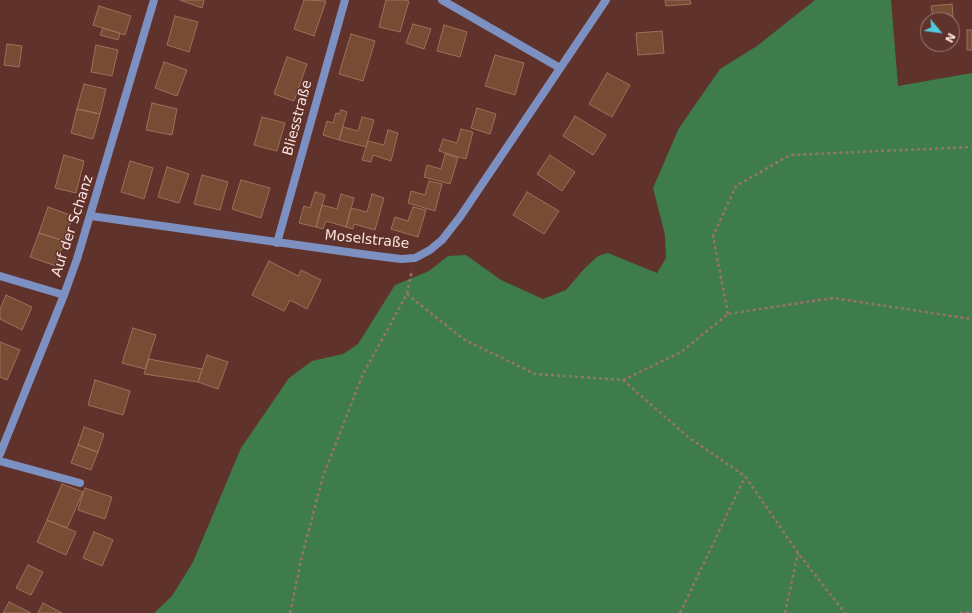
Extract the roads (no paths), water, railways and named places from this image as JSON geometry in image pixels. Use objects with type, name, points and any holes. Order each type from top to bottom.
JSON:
[{"type":"street","name":"Auf der Schanz","points":[[0,454],[78,259],[154,0]]},
{"type":"street","name":"Bliesstraße","points":[[277,243],[345,0]]},
{"type":"street","points":[[442,0],[560,68]]},
{"type":"street","name":"Moselstraße","points":[[91,216],[277,243],[401,259],[415,258],[430,250],[442,240],[460,217],[606,0]]},
{"type":"street","points":[[0,276],[64,296]]},
{"type":"street","points":[[0,461],[80,483]]}]
